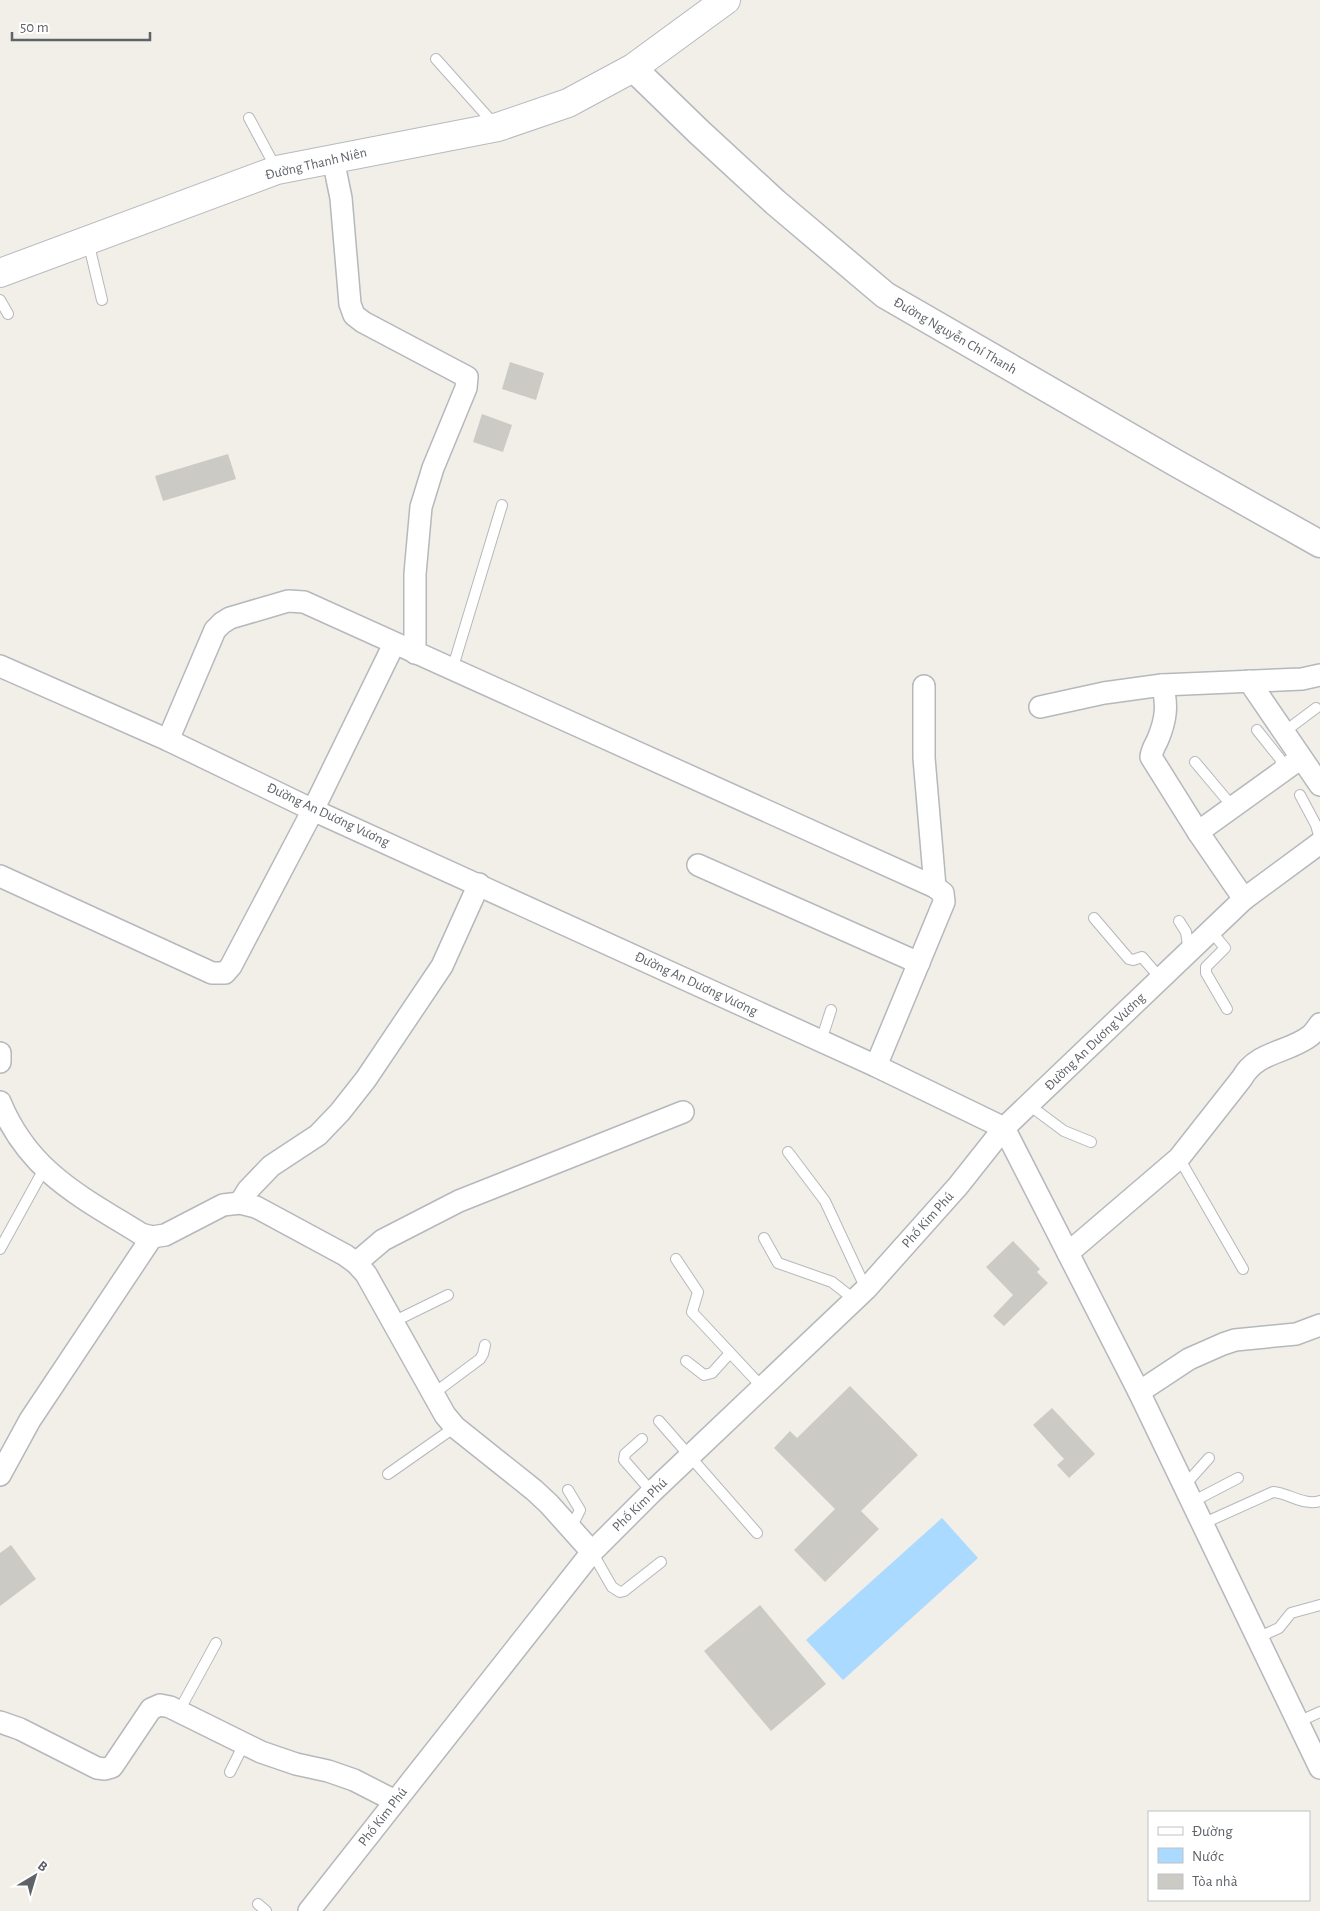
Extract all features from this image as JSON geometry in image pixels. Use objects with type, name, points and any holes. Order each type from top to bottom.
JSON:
[{"type":"main road","name":"Đường Thanh Niên","points":[[0,273],[277,170],[498,128],[568,103],[633,68],[726,0]]},
{"type":"street","name":"Đường Nguyễn Chí Thanh","points":[[633,68],[775,202],[885,295],[1320,544]]},
{"type":"street","points":[[333,159],[341,198],[350,304],[354,315],[363,322],[467,377],[466,388],[433,468],[422,507],[415,574],[415,653]]},
{"type":"street","points":[[168,740],[215,630],[230,618],[288,601],[304,602],[935,887],[943,893],[944,902],[876,1066]]},
{"type":"street","points":[[0,876],[212,973],[225,973],[231,966],[313,810],[394,644]]},
{"type":"street","name":"Đường An Dương Vương","points":[[0,666],[168,740],[313,810],[480,884],[876,1066],[1004,1128],[1244,899],[1320,843]]},
{"type":"street","points":[[1040,707],[1104,693],[1162,685],[1302,679],[1320,675]]},
{"type":"street","points":[[1250,681],[1320,785]]},
{"type":"street","points":[[1162,685],[1167,699],[1167,711],[1158,740],[1152,749],[1151,757],[1198,832],[1244,899]]},
{"type":"street","points":[[924,686],[924,758],[935,887]]},
{"type":"street","points":[[1198,832],[1301,758]]},
{"type":"street","points":[[698,865],[919,963]]},
{"type":"street","points":[[240,1203],[248,1190],[270,1166],[318,1134],[340,1112],[366,1079],[442,966],[480,884]]},
{"type":"street","points":[[1068,1253],[1179,1158],[1254,1063],[1310,1036],[1320,1024]]},
{"type":"street","points":[[0,1053],[0,1062]]},
{"type":"street","points":[[0,1102],[7,1120],[44,1169],[62,1184],[141,1234],[152,1237],[165,1235],[223,1205],[240,1203],[256,1207],[345,1255],[356,1263],[366,1274],[445,1415],[455,1427],[534,1490],[592,1552]]},
{"type":"street","points":[[356,1263],[383,1240],[459,1202],[683,1112]]},
{"type":"street","points":[[1004,1128],[1139,1392],[1320,1768]]},
{"type":"street","name":"Phố Kim Phú","points":[[309,1911],[592,1552],[652,1492],[861,1294],[958,1186],[1004,1128]]},
{"type":"street","points":[[0,1475],[35,1413],[152,1237]]},
{"type":"street","points":[[1139,1392],[1181,1363],[1223,1344],[1235,1340],[1296,1334],[1320,1325]]},
{"type":"street","points":[[0,1722],[20,1729],[97,1768],[105,1769],[112,1767],[151,1709],[160,1705],[179,1712],[261,1752],[296,1764],[346,1777],[395,1801]]},
{"type":"lane","points":[[436,59],[498,128]]},
{"type":"lane","points":[[249,118],[277,170]]},
{"type":"lane","points":[[88,240],[102,300]]},
{"type":"lane","points":[[0,300],[8,314]]},
{"type":"lane","points":[[452,670],[502,505]]},
{"type":"lane","points":[[1284,732],[1316,708]]},
{"type":"lane","points":[[1256,730],[1280,760],[1280,774]]},
{"type":"lane","points":[[1195,762],[1226,800],[1238,804]]},
{"type":"lane","points":[[1300,795],[1316,825],[1320,839]]},
{"type":"lane","points":[[1094,918],[1129,958],[1133,960],[1142,957],[1161,979]]},
{"type":"lane","points":[[1179,921],[1186,932],[1189,952]]},
{"type":"lane","points":[[1211,931],[1225,948],[1206,967],[1206,973],[1227,1009]]},
{"type":"lane","points":[[821,1041],[831,1010]]},
{"type":"lane","points":[[1029,1105],[1064,1131],[1091,1142]]},
{"type":"lane","points":[[788,1152],[825,1201],[861,1294]]},
{"type":"lane","points":[[1179,1158],[1243,1269]]},
{"type":"lane","points":[[0,1249],[44,1169]]},
{"type":"lane","points":[[764,1238],[778,1263],[861,1294]]},
{"type":"lane","points":[[676,1259],[698,1292],[692,1312],[763,1388]]},
{"type":"lane","points":[[393,1322],[448,1295]]},
{"type":"lane","points":[[433,1394],[480,1359],[483,1354],[484,1345]]},
{"type":"lane","points":[[686,1361],[704,1375],[712,1373],[730,1353]]},
{"type":"lane","points":[[659,1421],[757,1533]]},
{"type":"lane","points":[[388,1474],[455,1427]]},
{"type":"lane","points":[[642,1439],[625,1454],[624,1460],[652,1492]]},
{"type":"lane","points":[[1188,1494],[1209,1458]]},
{"type":"lane","points":[[1188,1494],[1238,1478]]},
{"type":"lane","points":[[568,1490],[580,1510],[571,1528]]},
{"type":"lane","points":[[1202,1524],[1273,1492],[1282,1493],[1311,1504],[1320,1502]]},
{"type":"lane","points":[[592,1552],[612,1587],[620,1592],[624,1591],[661,1562]]},
{"type":"lane","points":[[1257,1638],[1273,1632],[1291,1613],[1320,1605]]},
{"type":"lane","points":[[179,1712],[216,1643]]},
{"type":"lane","points":[[1298,1722],[1320,1712]]},
{"type":"lane","points":[[230,1772],[244,1744]]},
{"type":"water","points":[[942,1518],[978,1558],[843,1680],[806,1640]]},
{"type":"building","points":[[510,362],[544,373],[536,400],[502,389]]},
{"type":"building","points":[[482,414],[512,425],[503,452],[473,442]]},
{"type":"building","points":[[228,454],[236,479],[163,501],[155,476]]},
{"type":"building","points":[[1013,1241],[1040,1269],[1037,1272],[1048,1283],[1004,1326],[993,1316],[1013,1295],[986,1267]]},
{"type":"building","points":[[850,1386],[918,1455],[861,1511],[879,1529],[825,1582],[794,1550],[835,1509],[774,1448],[790,1431],[797,1438]]},
{"type":"building","points":[[1052,1408],[1095,1454],[1069,1478],[1057,1465],[1064,1459],[1033,1425]]},
{"type":"building","points":[[11,1545],[36,1579],[0,1606],[0,1553]]},
{"type":"building","points":[[760,1605],[826,1684],[771,1731],[704,1651]]}]
